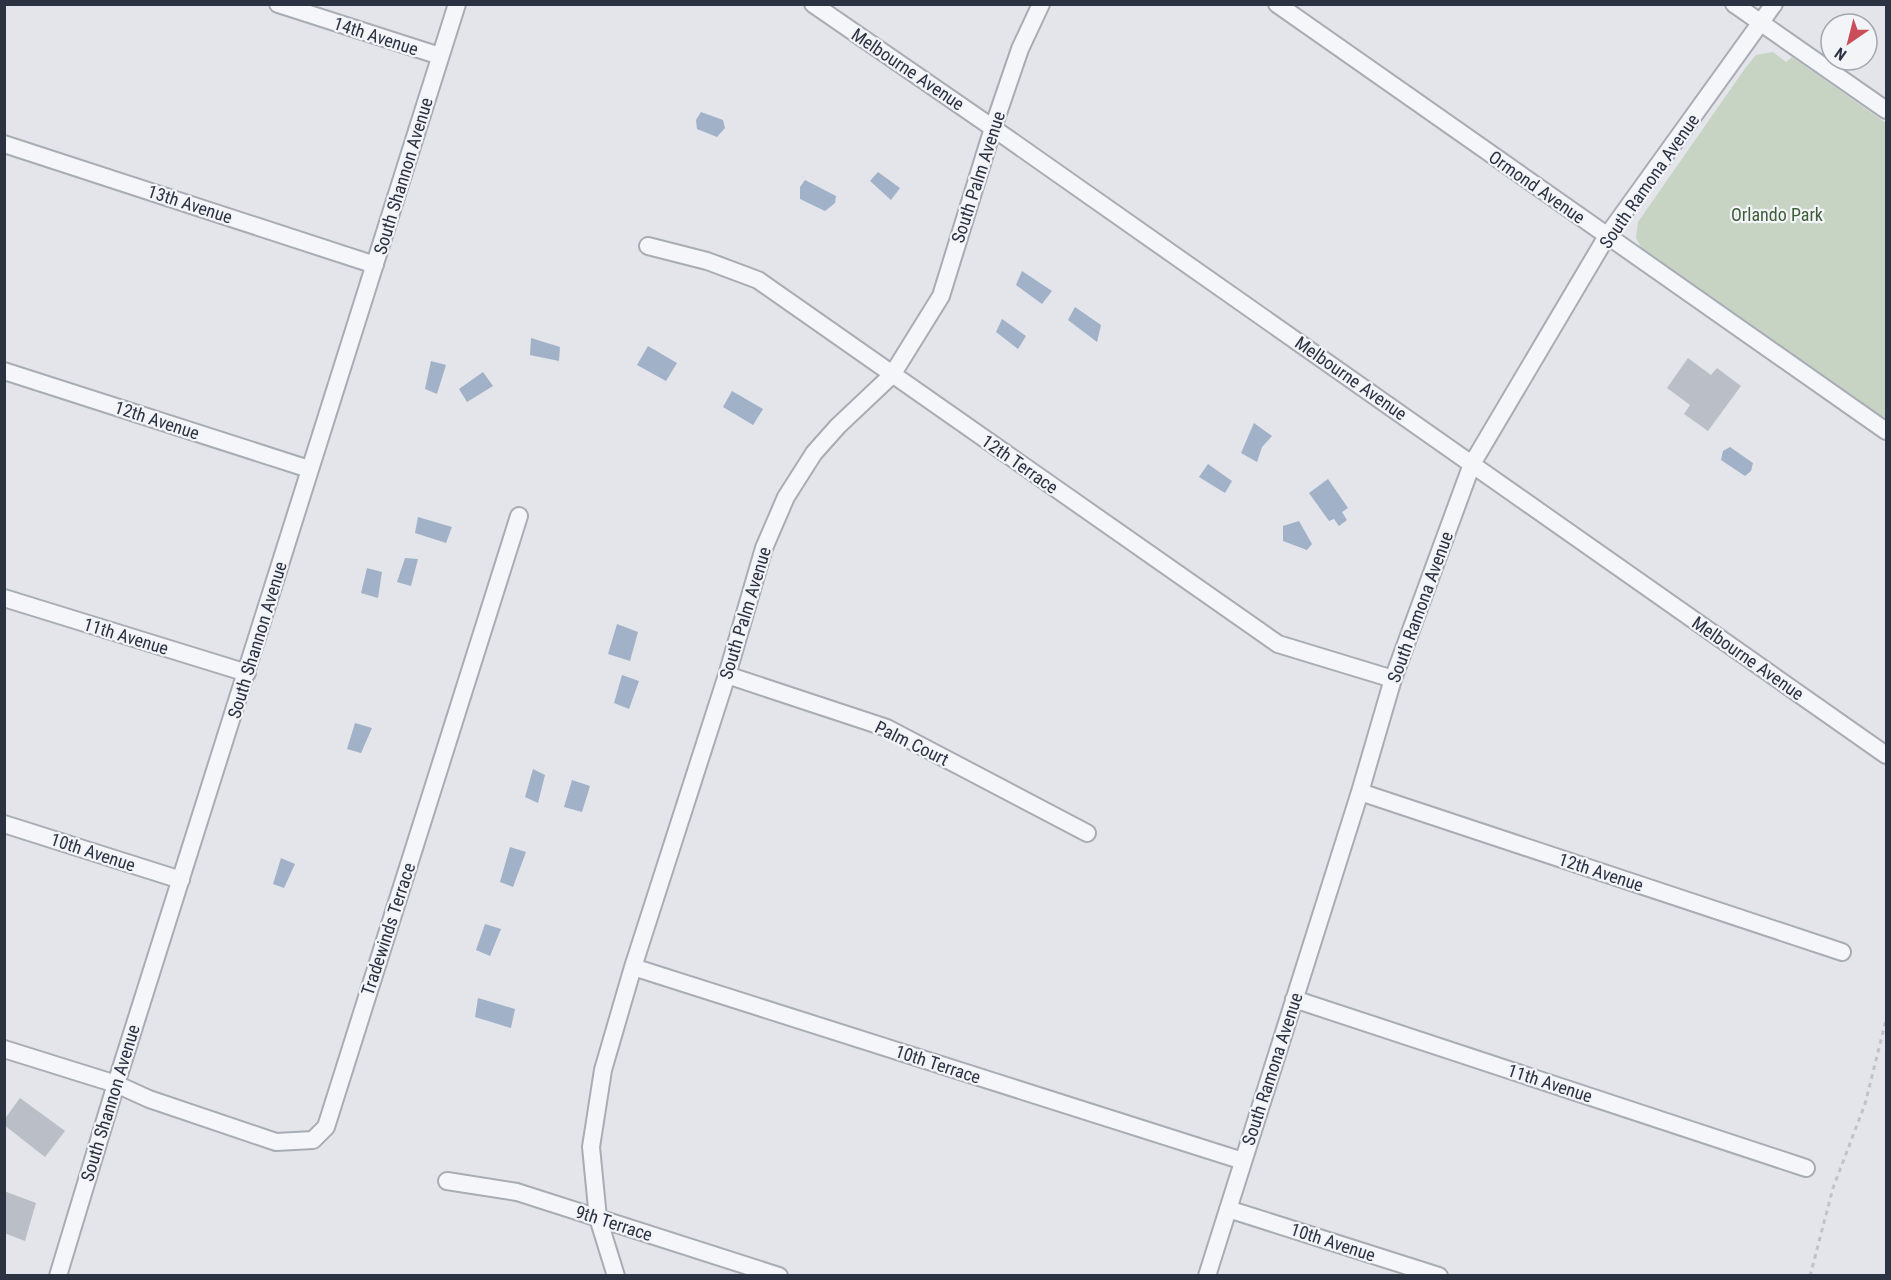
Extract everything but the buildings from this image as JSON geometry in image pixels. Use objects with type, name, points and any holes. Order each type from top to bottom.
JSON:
[{"type":"street","name":"14th Avenue","points":[[278,4],[440,56]]},
{"type":"street","name":"South Shannon Avenue","points":[[58,1275],[309,469],[457,4]]},
{"type":"street","name":"Melbourne Avenue","points":[[813,4],[1887,755]]},
{"type":"street","name":"South Palm Avenue","points":[[616,1275],[598,1218],[591,1147],[603,1070],[633,967],[727,675],[764,548],[786,497],[814,453],[838,426],[892,375],[940,296],[1020,49],[1041,4]]},
{"type":"street","name":"Ormond Avenue","points":[[1277,4],[1887,431]]},
{"type":"street","points":[[1734,4],[1887,110]]},
{"type":"street","name":"South Ramona Avenue","points":[[1207,1275],[1394,679],[1472,464],[1607,236],[1774,4]]},
{"type":"street","name":"13th Avenue","points":[[4,144],[375,265]]},
{"type":"street","name":"12th Terrace","points":[[648,246],[707,261],[758,280],[1278,644],[1394,679]]},
{"type":"street","name":"12th Avenue","points":[[4,371],[309,469]]},
{"type":"street","name":"Tradewinds Terrace","points":[[4,1049],[116,1084],[149,1099],[276,1142],[313,1140],[326,1127],[519,516]]},
{"type":"street","name":"11th Avenue","points":[[4,598],[247,673]]},
{"type":"street","name":"Palm Court","points":[[727,675],[887,728],[1088,833]]},
{"type":"street","name":"12th Avenue","points":[[1360,792],[1842,952]]},
{"type":"street","name":"10th Avenue","points":[[4,825],[181,880]]},
{"type":"street","name":"10th Terrace","points":[[633,967],[1243,1161]]},
{"type":"street","name":"11th Avenue","points":[[1294,999],[1806,1168]]},
{"type":"street","name":"9th Terrace","points":[[447,1181],[517,1192],[779,1275]]},
{"type":"street","name":"10th Avenue","points":[[1228,1209],[1438,1275]]},
{"type":"path","points":[[1810,1275],[1833,1188],[1864,1104],[1887,1020]]},
{"type":"green space","name":"Orlando Park","points":[[1773,52],[1786,62],[1792,57],[1886,123],[1886,425],[1647,258],[1636,238],[1638,222],[1746,67],[1756,55]]},
{"type":"water","points":[[701,112],[723,120],[725,128],[717,137],[697,129],[696,120]]},
{"type":"water","points":[[878,172],[900,188],[891,200],[870,181]]},
{"type":"water","points":[[805,180],[836,196],[835,203],[825,211],[800,199],[800,187]]},
{"type":"water","points":[[1022,271],[1052,291],[1042,304],[1016,285]]},
{"type":"water","points":[[1075,307],[1101,325],[1097,342],[1068,320]]},
{"type":"water","points":[[1002,319],[1026,336],[1018,349],[996,332]]},
{"type":"water","points":[[531,338],[560,347],[559,361],[530,355]]},
{"type":"water","points":[[648,346],[677,363],[666,381],[637,365]]},
{"type":"water","points":[[431,361],[446,365],[437,394],[425,389]]},
{"type":"water","points":[[483,372],[493,386],[467,402],[459,389]]},
{"type":"water","points":[[732,391],[763,409],[753,425],[723,407]]},
{"type":"water","points":[[1254,423],[1272,436],[1262,447],[1257,462],[1241,453]]},
{"type":"water","points":[[1730,447],[1753,463],[1751,471],[1745,476],[1721,460],[1723,451]]},
{"type":"water","points":[[1208,464],[1232,481],[1225,493],[1199,477]]},
{"type":"water","points":[[1328,479],[1348,508],[1342,512],[1347,520],[1339,526],[1334,519],[1329,521],[1309,493]]},
{"type":"water","points":[[418,517],[452,527],[446,543],[415,533]]},
{"type":"water","points":[[1299,521],[1312,544],[1307,550],[1283,541],[1283,526]]},
{"type":"water","points":[[405,558],[418,559],[411,586],[397,582]]},
{"type":"water","points":[[367,568],[382,572],[378,598],[361,593]]},
{"type":"water","points":[[617,624],[638,632],[630,661],[608,654]]},
{"type":"water","points":[[622,675],[639,681],[629,709],[614,703]]},
{"type":"water","points":[[355,723],[372,728],[361,753],[347,749]]},
{"type":"water","points":[[533,769],[545,775],[538,803],[525,797]]},
{"type":"water","points":[[572,780],[590,786],[582,812],[564,807]]},
{"type":"water","points":[[510,847],[526,852],[513,887],[500,882]]},
{"type":"water","points":[[281,858],[295,864],[284,888],[273,884]]},
{"type":"water","points":[[485,924],[501,929],[490,956],[476,950]]},
{"type":"water","points":[[478,998],[515,1009],[511,1028],[475,1017]]}]
